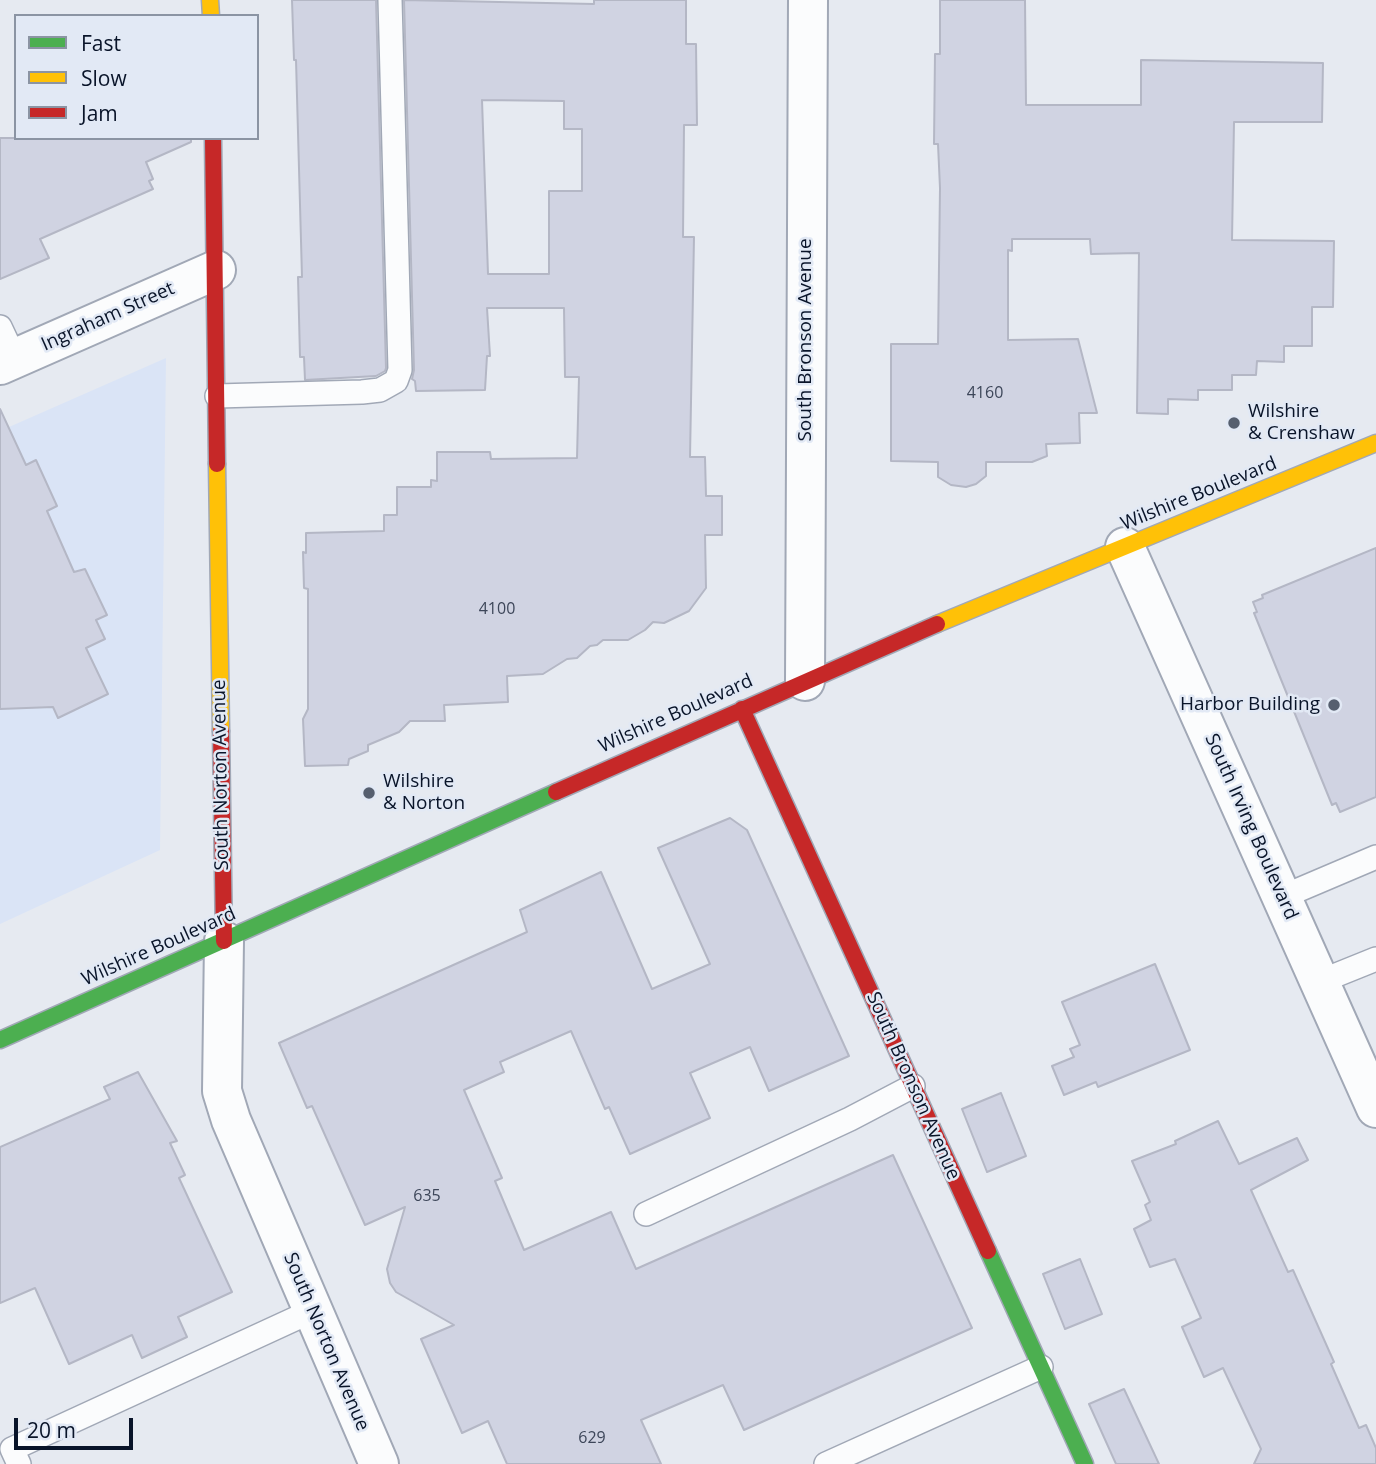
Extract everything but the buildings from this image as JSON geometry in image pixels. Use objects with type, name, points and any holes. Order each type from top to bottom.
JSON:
[{"type":"street","name":"South Bronson Avenue","points":[[805,681],[808,0]]},
{"type":"street","name":"South Norton Avenue","points":[[213,140],[221,829],[225,941],[222,1091],[231,1120],[379,1464]]},
{"type":"street","name":"Ingraham Street","points":[[5,350],[216,270]]},
{"type":"street","name":"Wilshire Boulevard","points":[[0,1040],[805,681],[1025,586],[1376,443]]},
{"type":"street","name":"South Irving Boulevard","points":[[1125,547],[1376,1108]]},
{"type":"street","name":"South Bronson Avenue","points":[[742,709],[1085,1464]]},
{"type":"lane","points":[[217,396],[362,393],[380,390],[396,381],[400,370],[390,0]]},
{"type":"lane","points":[[1282,897],[1376,857]]},
{"type":"lane","points":[[1320,982],[1376,959]]},
{"type":"lane","points":[[646,1214],[850,1119],[913,1086]]},
{"type":"lane","points":[[19,1464],[12,1449],[312,1311]]},
{"type":"lane","points":[[826,1464],[1041,1367]]},
{"type":"shaded area","points":[[166,358],[160,850],[0,924],[0,431]]},
{"type":"traffic: fast","points":[[0,1040],[556,792]]},
{"type":"traffic: fast","points":[[988,1251],[1085,1464]]},
{"type":"traffic: slow","points":[[210,0],[211,14]]},
{"type":"traffic: slow","points":[[937,624],[1376,443]]},
{"type":"traffic: slow","points":[[217,464],[221,731]]},
{"type":"traffic: jam","points":[[213,140],[217,464]]},
{"type":"traffic: jam","points":[[556,792],[937,624]]},
{"type":"traffic: jam","points":[[742,709],[988,1251]]},
{"type":"traffic: jam","points":[[221,731],[224,941]]},
{"type":"place","name":"Wilshire & Crenshaw","points":[[1234,423]]},
{"type":"place","name":"Harbor Building","points":[[1334,705]]},
{"type":"place","name":"Wilshire & Norton","points":[[369,793]]}]
